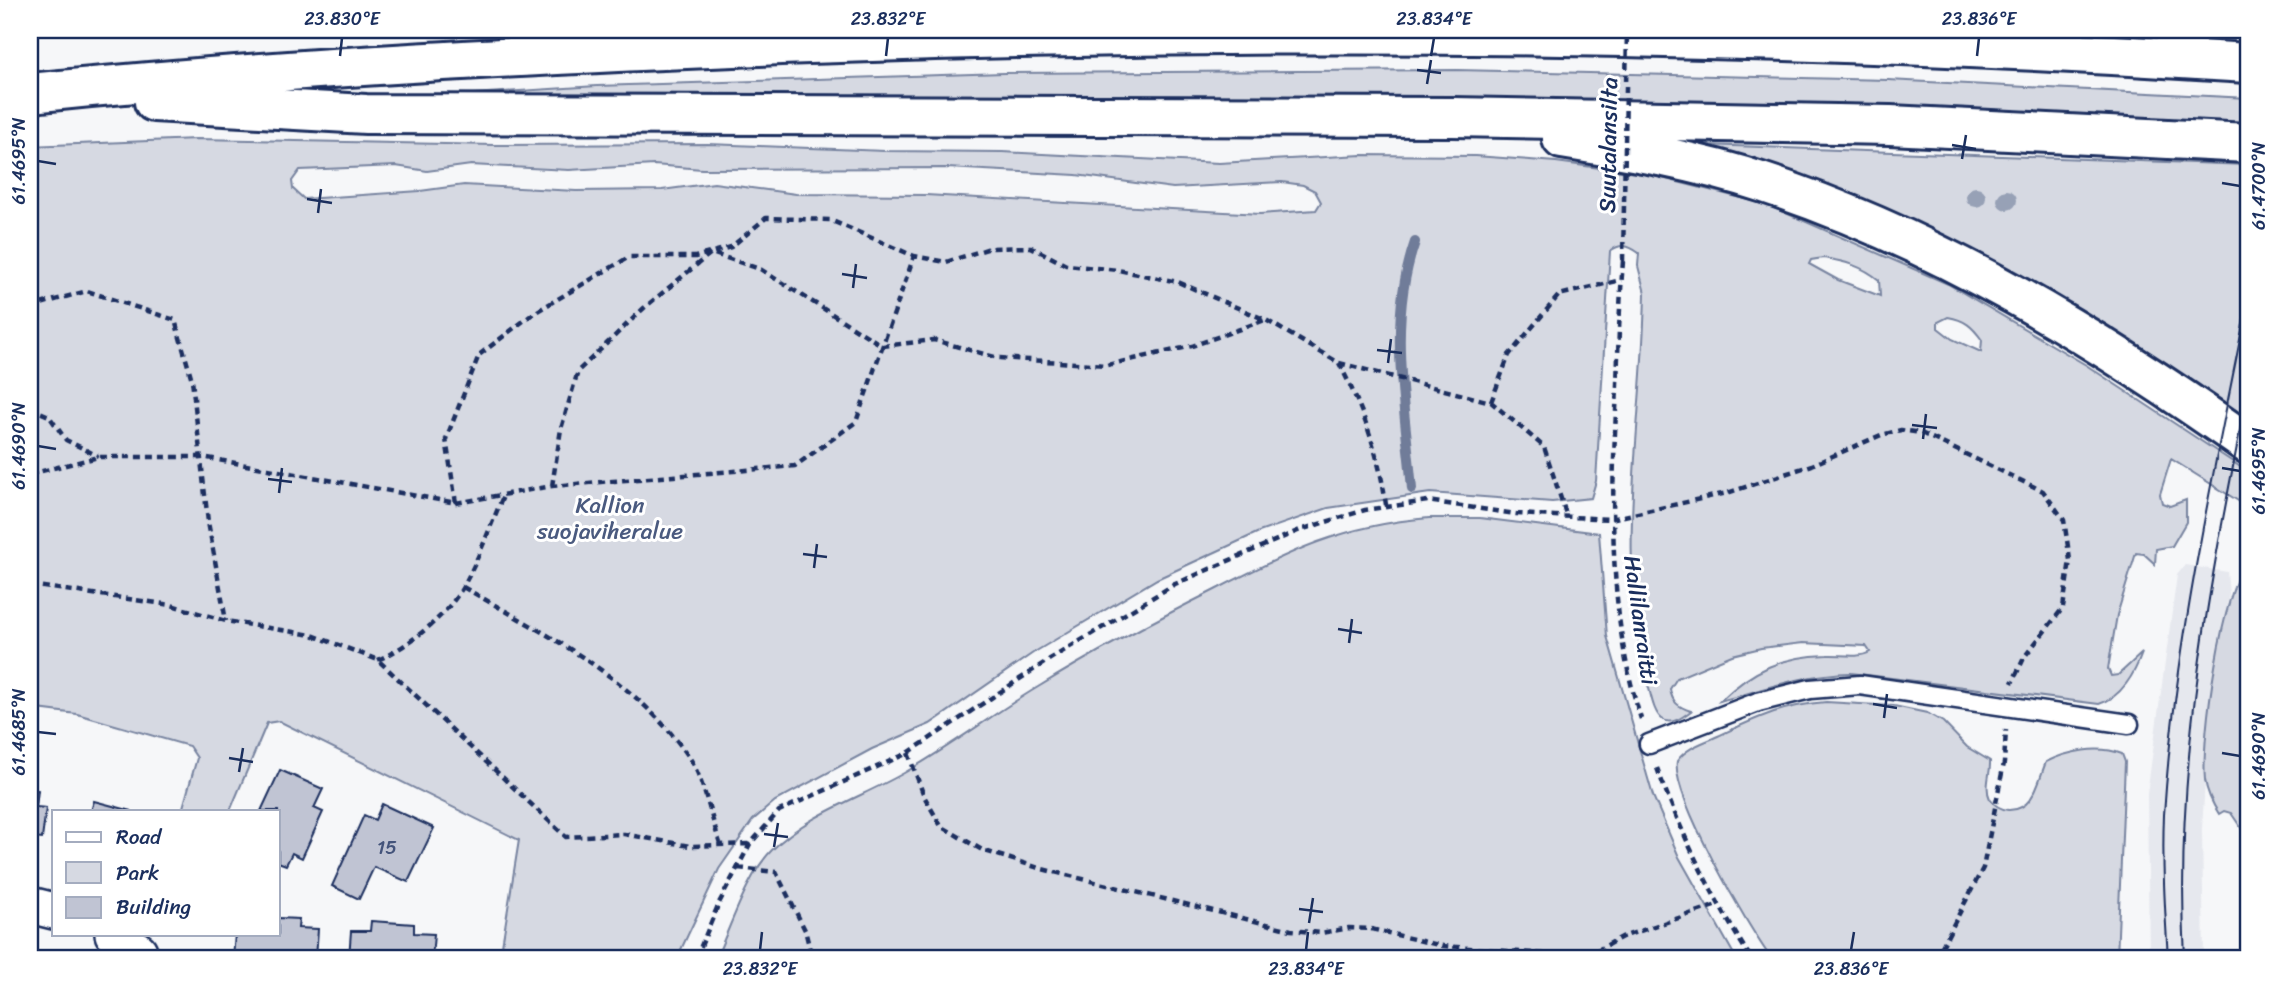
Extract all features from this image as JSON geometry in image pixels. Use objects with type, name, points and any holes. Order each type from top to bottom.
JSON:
[{"type":"highway","points":[[30,94],[137,82],[595,52],[984,38],[1381,33],[1835,42],[2248,63]]},
{"type":"highway","points":[[30,94],[366,114],[1453,117],[1890,125],[2248,143]]},
{"type":"highway","points":[[1453,117],[1663,155],[1762,182],[1842,210],[1996,283],[2190,403],[2248,444]]},
{"type":"street","points":[[30,905],[52,910]]},
{"type":"lane","points":[[1649,744],[1758,702],[1810,689],[1860,685],[2129,724]]},
{"type":"path","name":"Suutalansilta","points":[[1623,261],[1628,30]]},
{"type":"path","points":[[456,503],[446,439],[479,355],[534,313],[629,257],[695,257],[710,253],[731,247],[766,218],[830,220],[914,256],[946,262],[990,248],[1031,247],[1066,265],[1118,270],[1178,282],[1266,320],[1339,363],[1491,402],[1544,447],[1567,517]]},
{"type":"path","points":[[710,253],[760,269],[883,346],[934,340],[998,358],[1107,365],[1192,346],[1266,320]]},
{"type":"path","points":[[552,486],[561,429],[578,371],[644,308],[710,253]]},
{"type":"path","points":[[30,474],[98,457],[202,457],[456,503],[552,486],[795,466],[856,422],[914,256]]},
{"type":"path","name":"Hallilanraitti","points":[[1623,261],[1611,519],[1619,616],[1634,696],[1686,841],[1717,905],[1751,958]]},
{"type":"path","points":[[1491,402],[1509,355],[1559,295],[1621,280]]},
{"type":"path","points":[[30,307],[87,291],[175,320],[192,380],[208,522],[226,621]]},
{"type":"path","points":[[1339,363],[1362,406],[1381,466],[1386,505]]},
{"type":"path","points":[[30,408],[49,416],[66,440],[98,457]]},
{"type":"path","points":[[696,958],[750,844],[779,811],[908,753],[1050,659],[1175,584],[1300,530],[1386,505],[1428,501],[1516,514],[1611,519],[1727,493],[1812,465],[1881,435],[1900,430],[1922,433],[2043,491],[2064,520],[2070,560],[2063,608],[2025,656],[2013,680],[2006,708],[2004,763],[1983,868],[1936,958]]},
{"type":"path","points":[[378,660],[433,622],[463,587],[504,494]]},
{"type":"path","points":[[30,585],[171,605],[226,621],[312,635],[378,660],[566,837],[624,834],[690,846],[750,844]]},
{"type":"path","points":[[463,587],[604,669],[643,701],[690,759],[720,843]]},
{"type":"path","points":[[908,753],[924,796],[941,826],[982,850],[1290,930],[1321,933],[1349,928],[1371,929],[1418,943],[1535,956],[1569,956],[1594,952],[1622,937],[1717,905]]},
{"type":"path","points":[[738,868],[776,872],[805,930],[812,958]]},
{"type":"shaded area","points":[[2185,565],[2227,572],[2229,594],[2209,718],[2202,829],[2204,958],[2149,958],[2147,794],[2177,575]]},
{"type":"green space","points":[[2159,30],[2248,30],[2248,35]]},
{"type":"green space","points":[[1457,70],[1888,80],[2248,98],[2248,126],[1935,111],[1610,101],[456,95],[597,86],[1004,73]]},
{"type":"green space","name":"Kallion suojaviheralue","points":[[196,139],[495,145],[708,144],[885,151],[1002,152],[1219,163],[1362,155],[1475,156],[1556,162],[1650,175],[1765,204],[1948,284],[2086,365],[2248,472],[2248,507],[2171,459],[2160,494],[2162,503],[2170,506],[2186,500],[2186,522],[2172,546],[2156,549],[2155,564],[2144,554],[2136,553],[2117,615],[2108,669],[2111,676],[2118,675],[2142,653],[2126,684],[2107,701],[2099,704],[1851,673],[1801,679],[1720,701],[1756,673],[1782,662],[1811,656],[1855,656],[1870,652],[1866,646],[1803,643],[1732,655],[1677,678],[1670,689],[1672,697],[1679,706],[1691,711],[1677,720],[1666,721],[1656,712],[1648,685],[1638,637],[1633,588],[1633,490],[1645,293],[1638,266],[1639,253],[1621,246],[1610,251],[1596,481],[1591,498],[1552,502],[1430,493],[1328,508],[1259,532],[1157,579],[1033,653],[930,724],[872,749],[775,801],[753,820],[719,869],[677,958],[500,958],[519,840],[279,721],[267,723],[230,810],[182,810],[197,758],[189,746],[77,714],[30,708],[30,146]],"holes":[[[471,165],[569,170],[654,165],[702,169],[947,168],[1076,175],[1173,188],[1282,182],[1303,185],[1315,191],[1321,202],[1316,210],[1260,214],[926,195],[796,194],[714,183],[662,190],[576,191],[464,185],[420,191],[304,199],[293,189],[292,181],[300,170],[396,166],[427,171]],[[1823,258],[1866,271],[1879,280],[1880,296],[1838,280],[1809,264],[1811,260]],[[1948,317],[1968,324],[1975,331],[1982,340],[1981,352],[1952,339],[1938,328],[1938,322]]]},
{"type":"green space","points":[[1650,143],[2248,165],[2248,423],[2156,359]]},
{"type":"green space","points":[[1429,518],[1480,518],[1599,533],[1607,636],[1653,796],[1679,857],[1736,958],[716,958],[740,901],[763,861],[786,837],[818,816],[921,763],[1021,697],[1103,649],[1268,563],[1343,534]]},
{"type":"green space","points":[[2248,559],[2248,838],[2231,813],[2224,811],[2219,814],[2214,806],[2205,780],[2205,759],[2210,699],[2222,631],[2239,576]]},
{"type":"green space","points":[[1826,702],[1894,706],[1927,713],[1943,722],[1967,747],[1990,761],[1990,799],[2008,810],[2024,806],[2034,794],[2046,762],[2083,750],[2122,754],[2125,762],[2117,958],[1771,958],[1730,891],[1698,830],[1678,778],[1677,761],[1696,746],[1758,718],[1795,706]]},
{"type":"building","points":[[280,770],[323,789],[314,808],[323,812],[302,858],[292,853],[286,865],[280,863],[280,810],[261,810]]},
{"type":"building","points":[[30,789],[38,790],[36,807],[46,808],[42,839],[34,838],[31,857]]},
{"type":"building","points":[[94,801],[128,810],[91,810]]},
{"type":"building","points":[[382,804],[434,828],[408,882],[374,867],[359,899],[332,886],[364,815],[375,820]]},
{"type":"building","points":[[280,918],[299,919],[298,928],[318,929],[316,958],[233,958],[235,936],[280,936]]},
{"type":"building","points":[[371,921],[414,924],[414,933],[434,934],[432,958],[349,958],[351,931],[370,931]]},
{"type":"waterway","points":[[1412,489],[1402,396],[1400,334],[1407,272],[1415,242]]},
{"type":"tram line","points":[[2168,958],[2164,815],[2169,750],[2198,555],[2248,299]]},
{"type":"tram line","points":[[2185,958],[2183,886],[2190,743],[2208,602],[2248,391]]}]
